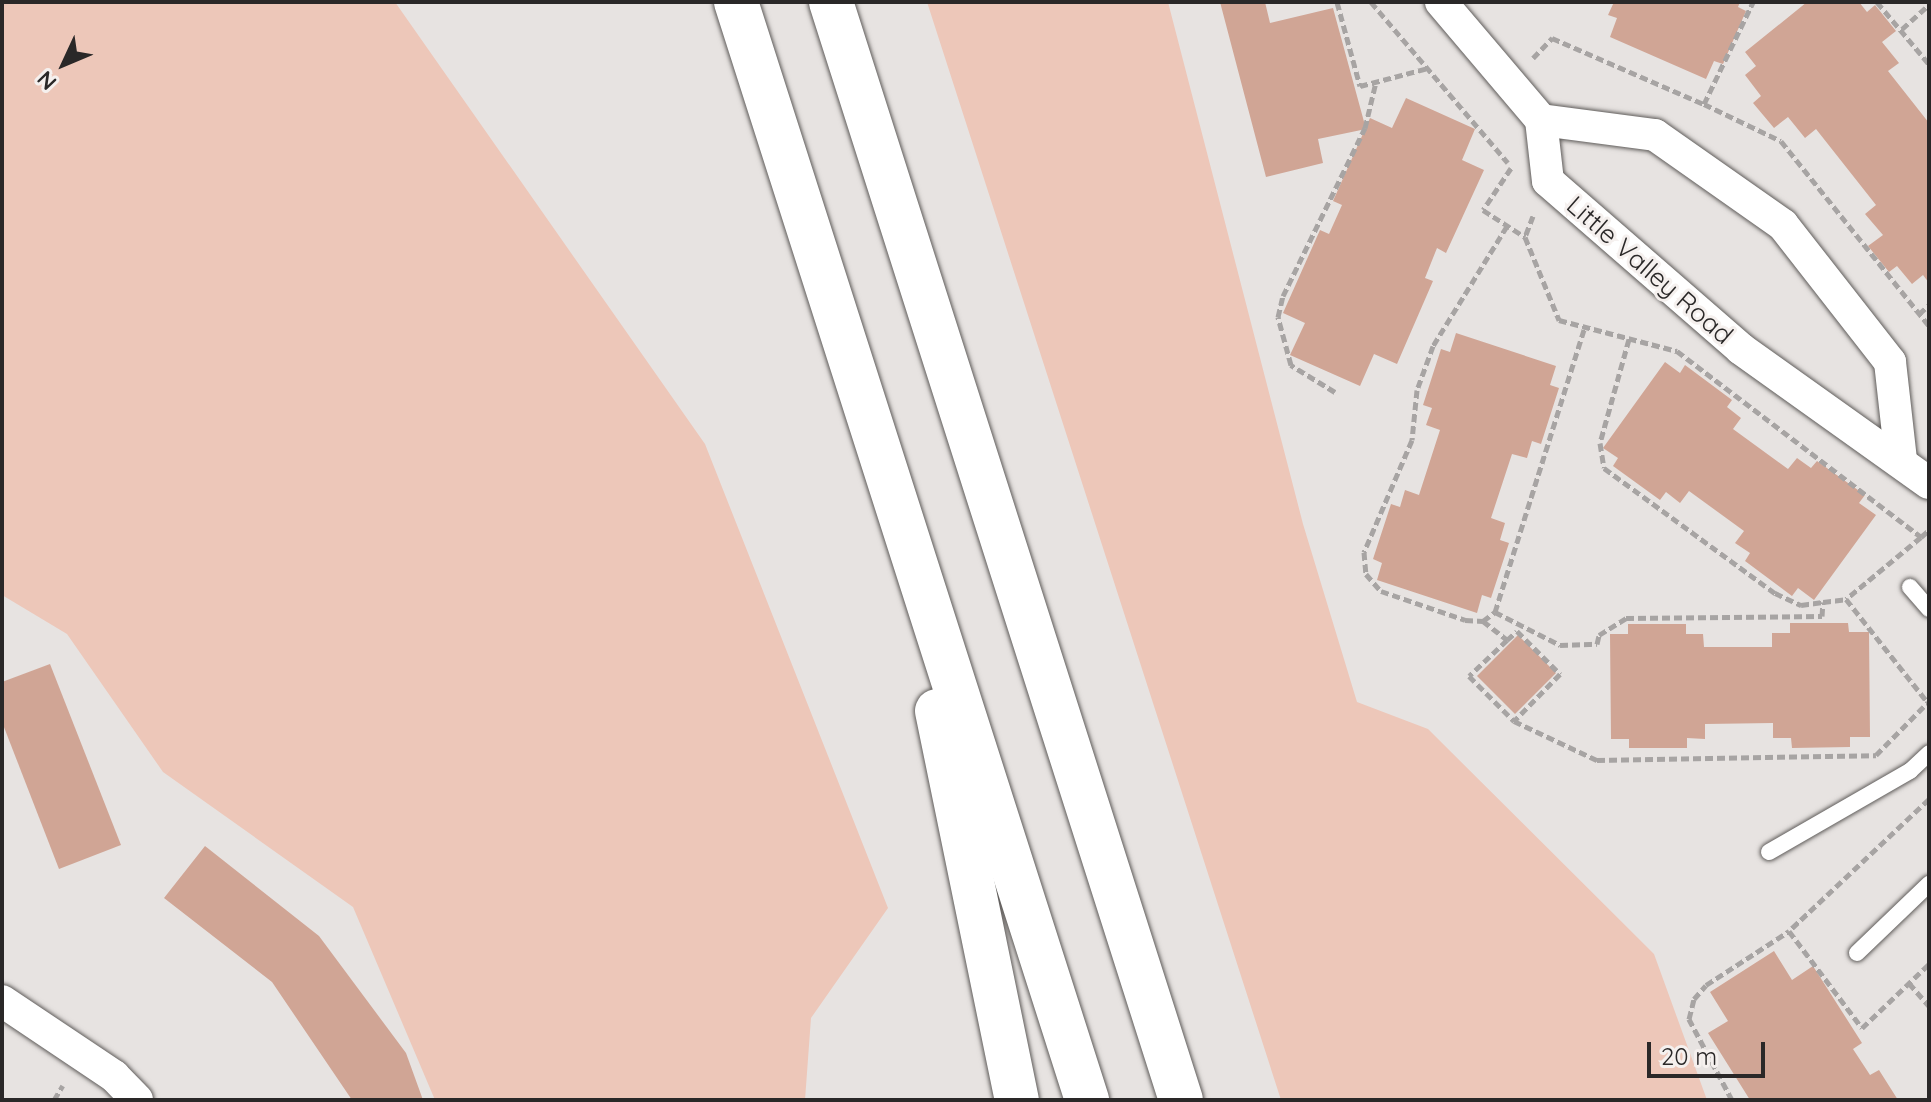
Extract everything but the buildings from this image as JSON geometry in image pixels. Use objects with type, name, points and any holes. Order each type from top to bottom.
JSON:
[{"type":"highway","points":[[736,2],[1087,1100]]},
{"type":"highway","points":[[831,2],[1181,1100]]},
{"type":"highway","points":[[891,486],[1017,1100]]},
{"type":"street","points":[[1441,2],[1541,120],[1655,135],[1783,225],[1890,362],[1901,460]]},
{"type":"street","name":"Little Valley Road","points":[[1541,120],[1544,191],[1741,349],[1901,460],[1929,483]]},
{"type":"street","points":[[2,1001],[114,1076],[137,1100]]},
{"type":"lane","points":[[1910,587],[1929,609]]},
{"type":"lane","points":[[1769,852],[1910,771],[1929,753]]},
{"type":"lane","points":[[1857,953],[1929,884]]},
{"type":"path","points":[[1337,2],[1360,86],[1428,68]]},
{"type":"path","points":[[1371,2],[1511,167],[1544,191],[1525,237]]},
{"type":"path","points":[[1704,104],[1753,2]]},
{"type":"path","points":[[1877,2],[1929,64]]},
{"type":"path","points":[[1902,29],[1929,5]]},
{"type":"path","points":[[1509,84],[1552,38],[1781,141],[1929,326]]},
{"type":"path","points":[[1335,392],[1291,365],[1278,317],[1283,296],[1365,128],[1376,82]]},
{"type":"path","points":[[1511,167],[1483,210],[1525,237],[1559,320],[1677,351],[1921,537]]},
{"type":"path","points":[[1507,226],[1433,346],[1417,390],[1412,440],[1364,552],[1366,574],[1381,591],[1483,621],[1507,640]]},
{"type":"path","points":[[1919,314],[1929,305]]},
{"type":"path","points":[[1483,621],[1495,612],[1585,327]]},
{"type":"path","points":[[1629,339],[1600,443],[1604,468],[1775,593],[1801,605],[1846,599],[1929,530]]},
{"type":"path","points":[[1519,628],[1469,676],[1514,721],[1597,760],[1876,755],[1928,703],[1846,599]]},
{"type":"path","points":[[1495,612],[1519,628],[1560,645],[1597,644],[1599,635],[1626,618],[1822,616],[1823,602]]},
{"type":"path","points":[[1514,721],[1560,674],[1519,628]]},
{"type":"path","points":[[1732,1100],[1689,1019],[1694,999],[1706,985],[1789,931]]},
{"type":"path","points":[[1909,983],[1929,1006]]},
{"type":"shaded area","points":[[2,2],[395,2],[705,444],[888,908],[811,1018],[805,1100],[435,1100],[353,907],[163,772],[67,634],[2,595]]},
{"type":"shaded area","points":[[927,2],[1168,2],[1303,524],[1357,702],[1428,729],[1654,954],[1707,1100],[1281,1100]]}]
